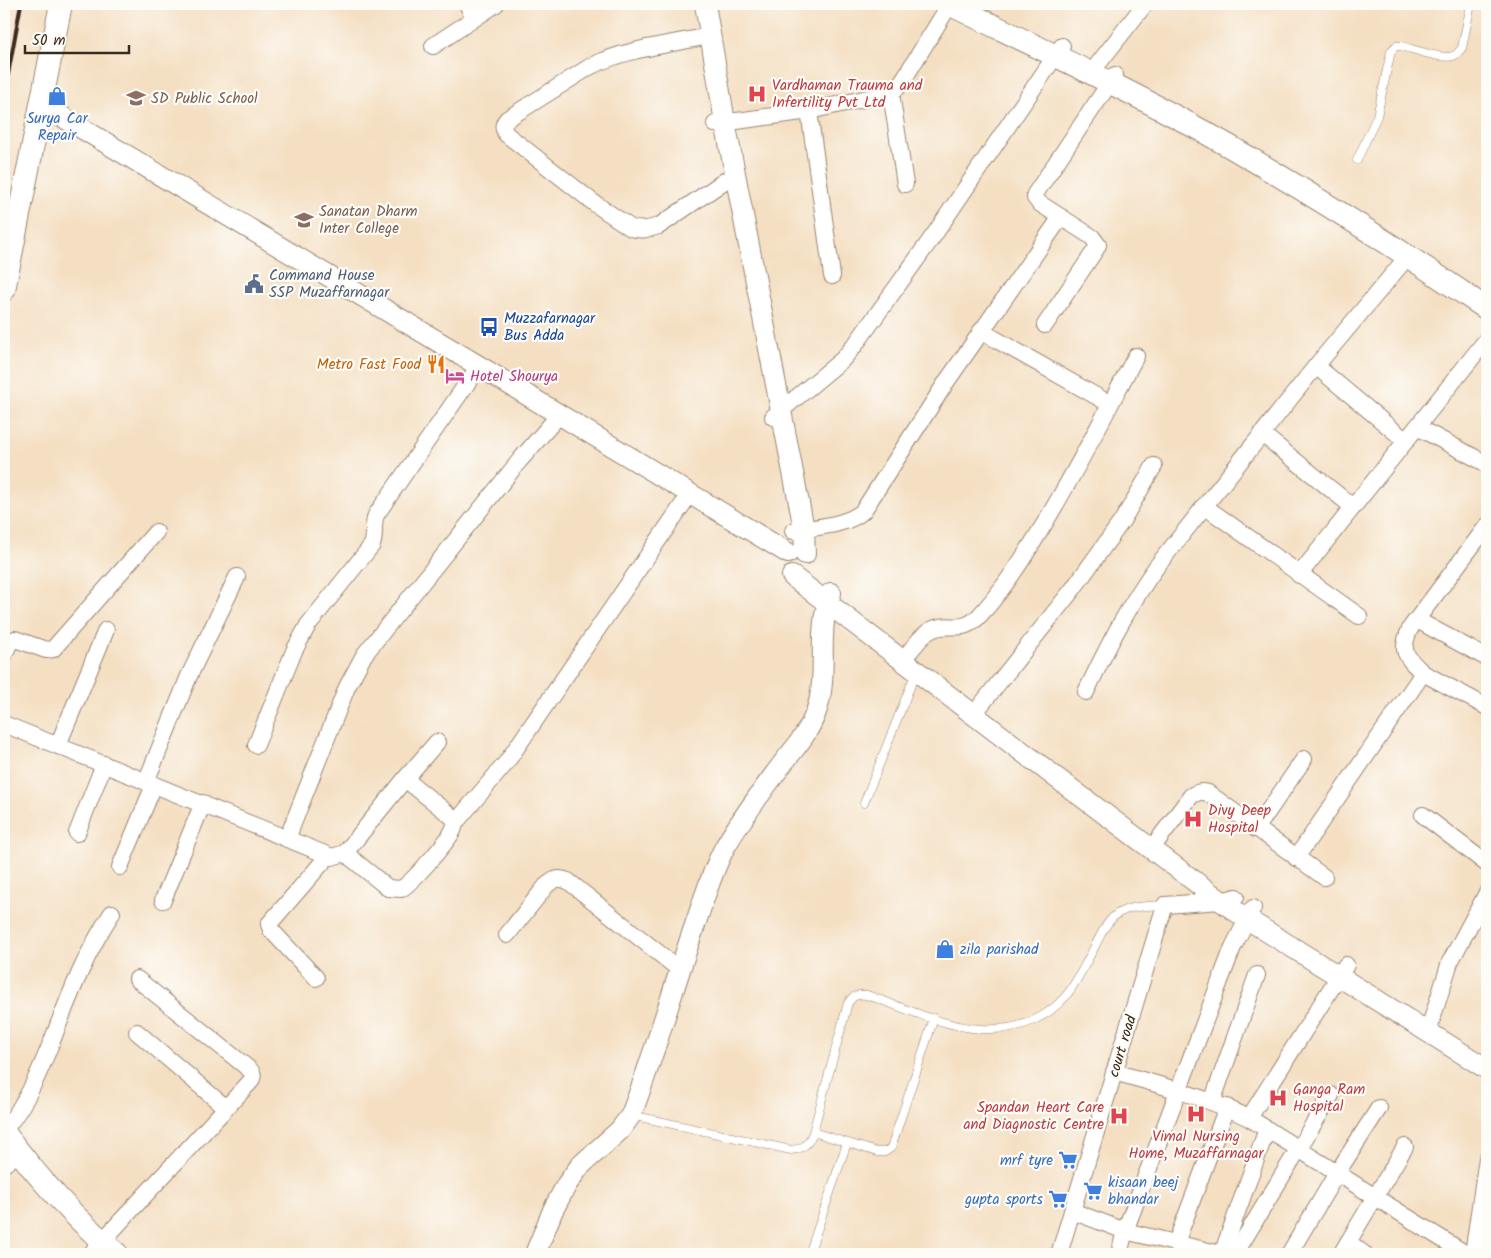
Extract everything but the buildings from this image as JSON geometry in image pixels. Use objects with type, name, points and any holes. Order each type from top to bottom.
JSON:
[{"type":"main road","points":[[4,290],[61,4]]},
{"type":"main road","points":[[950,4],[1059,51],[1234,136],[1416,246],[1487,294]]},
{"type":"main road","points":[[975,4],[1059,51]]},
{"type":"main road","points":[[1108,74],[1408,256],[1487,309]]},
{"type":"main road","points":[[4,1131],[9,1158],[86,1228],[103,1250]]},
{"type":"street","points":[[433,46],[470,11],[496,4]]},
{"type":"street","points":[[693,4],[699,38],[720,123],[777,413],[795,554]]},
{"type":"street","points":[[705,4],[726,180],[777,413]]},
{"type":"street","points":[[720,123],[809,111],[891,93],[905,78],[950,4]]},
{"type":"street","points":[[1045,325],[1098,244],[1092,237],[1039,203],[1035,198],[1035,194],[1108,74],[1145,4]]},
{"type":"street","points":[[699,38],[618,55],[603,60],[507,119],[503,128],[506,134],[594,203],[631,228],[649,229],[659,226],[726,180]]},
{"type":"street","points":[[777,413],[842,360],[860,340],[1059,51]]},
{"type":"street","points":[[891,93],[905,184]]},
{"type":"street","points":[[40,111],[556,418],[795,554],[829,597],[916,672],[1155,843]]},
{"type":"street","points":[[809,111],[832,276]]},
{"type":"street","points":[[556,418],[684,504],[760,552],[795,554],[857,517],[863,511],[981,331],[1061,217]]},
{"type":"street","points":[[1086,692],[1109,644],[1139,591],[1316,366],[1408,256]]},
{"type":"street","points":[[981,331],[1110,404]]},
{"type":"street","points":[[1299,575],[1487,338]]},
{"type":"street","points":[[910,651],[930,630],[938,627],[964,627],[980,616],[1016,570],[1047,520],[1136,356]]},
{"type":"street","points":[[1316,366],[1406,440]]},
{"type":"street","points":[[256,745],[294,651],[308,625],[372,545],[374,537],[373,524],[376,515],[476,370]]},
{"type":"street","points":[[287,840],[347,687],[364,656],[520,460],[556,418]]},
{"type":"street","points":[[1417,427],[1487,464]]},
{"type":"street","points":[[1262,434],[1353,507]]},
{"type":"street","points":[[981,705],[1072,589],[1122,520],[1154,466]]},
{"type":"street","points":[[345,853],[388,888],[401,889],[428,862],[452,833],[456,822],[506,763],[684,504]]},
{"type":"street","points":[[1204,506],[1359,616]]},
{"type":"street","points":[[1487,526],[1417,620],[1407,635],[1404,646],[1404,652],[1408,658],[1423,673],[1487,707]]},
{"type":"street","points":[[4,655],[10,642],[14,639],[46,650],[53,649],[156,532]]},
{"type":"street","points":[[120,867],[189,676],[237,577]]},
{"type":"street","points":[[829,597],[910,651],[1228,899],[1430,1026],[1487,1069]]},
{"type":"street","points":[[535,1254],[553,1210],[567,1184],[580,1166],[620,1130],[631,1115],[707,892],[725,848],[750,807],[808,730],[816,712],[823,678],[822,627],[829,597]]},
{"type":"street","points":[[1417,620],[1487,658]]},
{"type":"street","points":[[58,746],[106,630]]},
{"type":"street","points":[[1296,858],[1423,673]]},
{"type":"street","points":[[4,724],[203,803],[328,856],[345,853],[405,778],[437,742]]},
{"type":"street","points":[[1256,829],[1304,759]]},
{"type":"street","points":[[78,833],[104,764]]},
{"type":"street","points":[[405,778],[455,819],[456,822]]},
{"type":"street","points":[[1155,843],[1191,796],[1203,791],[1324,877]]},
{"type":"street","points":[[163,900],[203,803]]},
{"type":"street","points":[[1423,815],[1487,864]]},
{"type":"street","points":[[316,978],[271,930],[269,924],[328,856]]},
{"type":"street","points":[[507,935],[546,886],[553,880],[560,878],[568,880],[680,970]]},
{"type":"street","points":[[1430,1026],[1450,962],[1487,893]]},
{"type":"street","points":[[1165,906],[1228,899]]},
{"type":"street","name":"court road","points":[[1059,1254],[1165,906]]},
{"type":"street","points":[[4,1131],[18,1114],[33,1086],[94,942],[112,912]]},
{"type":"street","points":[[1119,1254],[1125,1231],[1233,947],[1250,913]]},
{"type":"street","points":[[1249,1118],[1343,971]]},
{"type":"street","points":[[1176,1243],[1257,975]]},
{"type":"street","points":[[103,1250],[226,1108],[252,1081],[253,1074],[137,979]]},
{"type":"street","points":[[1430,1026],[1487,1054]]},
{"type":"street","points":[[137,1032],[226,1108]]},
{"type":"street","points":[[1114,1072],[1179,1090],[1249,1118],[1466,1254]]},
{"type":"street","points":[[1235,1254],[1331,1095]]},
{"type":"street","points":[[1289,1254],[1337,1173],[1379,1108]]},
{"type":"street","points":[[1072,1210],[1125,1231],[1217,1254],[1267,1129]]},
{"type":"street","points":[[1364,1254],[1344,1248],[1405,1147]]},
{"type":"street","points":[[1473,1254],[1487,1158]]},
{"type":"lane","points":[[1357,160],[1377,116],[1390,50],[1396,46],[1401,46],[1444,57],[1458,54],[1462,48],[1471,4]]},
{"type":"lane","points":[[864,803],[916,672]]},
{"type":"lane","points":[[631,1115],[791,1150],[799,1150],[806,1145],[813,1132],[848,1003],[851,998],[858,994],[867,995],[934,1018],[978,1029],[1005,1029],[1028,1023],[1052,1010],[1066,996],[1107,924],[1117,914],[1132,908],[1165,906]]},
{"type":"lane","points":[[813,1132],[877,1152],[886,1152],[891,1148],[934,1018]]},
{"type":"lane","points":[[808,1254],[847,1143]]},
{"type":"railway","points":[[4,96],[21,4]]},
{"type":"place","name":"Vardhaman Trauma and Infertility Pvt Ltd","points":[[757,94]]},
{"type":"place","name":"Surya Car Repair","points":[[57,96]]},
{"type":"place","name":"SD Public School","points":[[136,98]]},
{"type":"place","name":"Sanatan Dharm Inter College","points":[[304,220]]},
{"type":"place","name":"Command House SSP Muzaffarnagar","points":[[254,284]]},
{"type":"place","name":"Muzzafarnagar Bus Adda","points":[[489,327]]},
{"type":"place","name":"Metro Fast Food","points":[[436,364]]},
{"type":"place","name":"Hotel Shourya","points":[[455,376]]},
{"type":"place","name":"Divy Deep Hospital","points":[[1193,819]]},
{"type":"place","name":"zila parishad","points":[[945,949]]},
{"type":"place","name":"Ganga Ram Hospital","points":[[1278,1098]]},
{"type":"place","name":"Vimal Nursing Home, Muzaffarnagar","points":[[1196,1114]]},
{"type":"place","name":"Spandan Heart Care and Diagnostic Centre","points":[[1119,1116]]},
{"type":"place","name":"mrf tyre","points":[[1068,1160]]},
{"type":"place","name":"kisaan beej bhandar","points":[[1093,1191]]},
{"type":"place","name":"gupta sports","points":[[1058,1199]]}]
